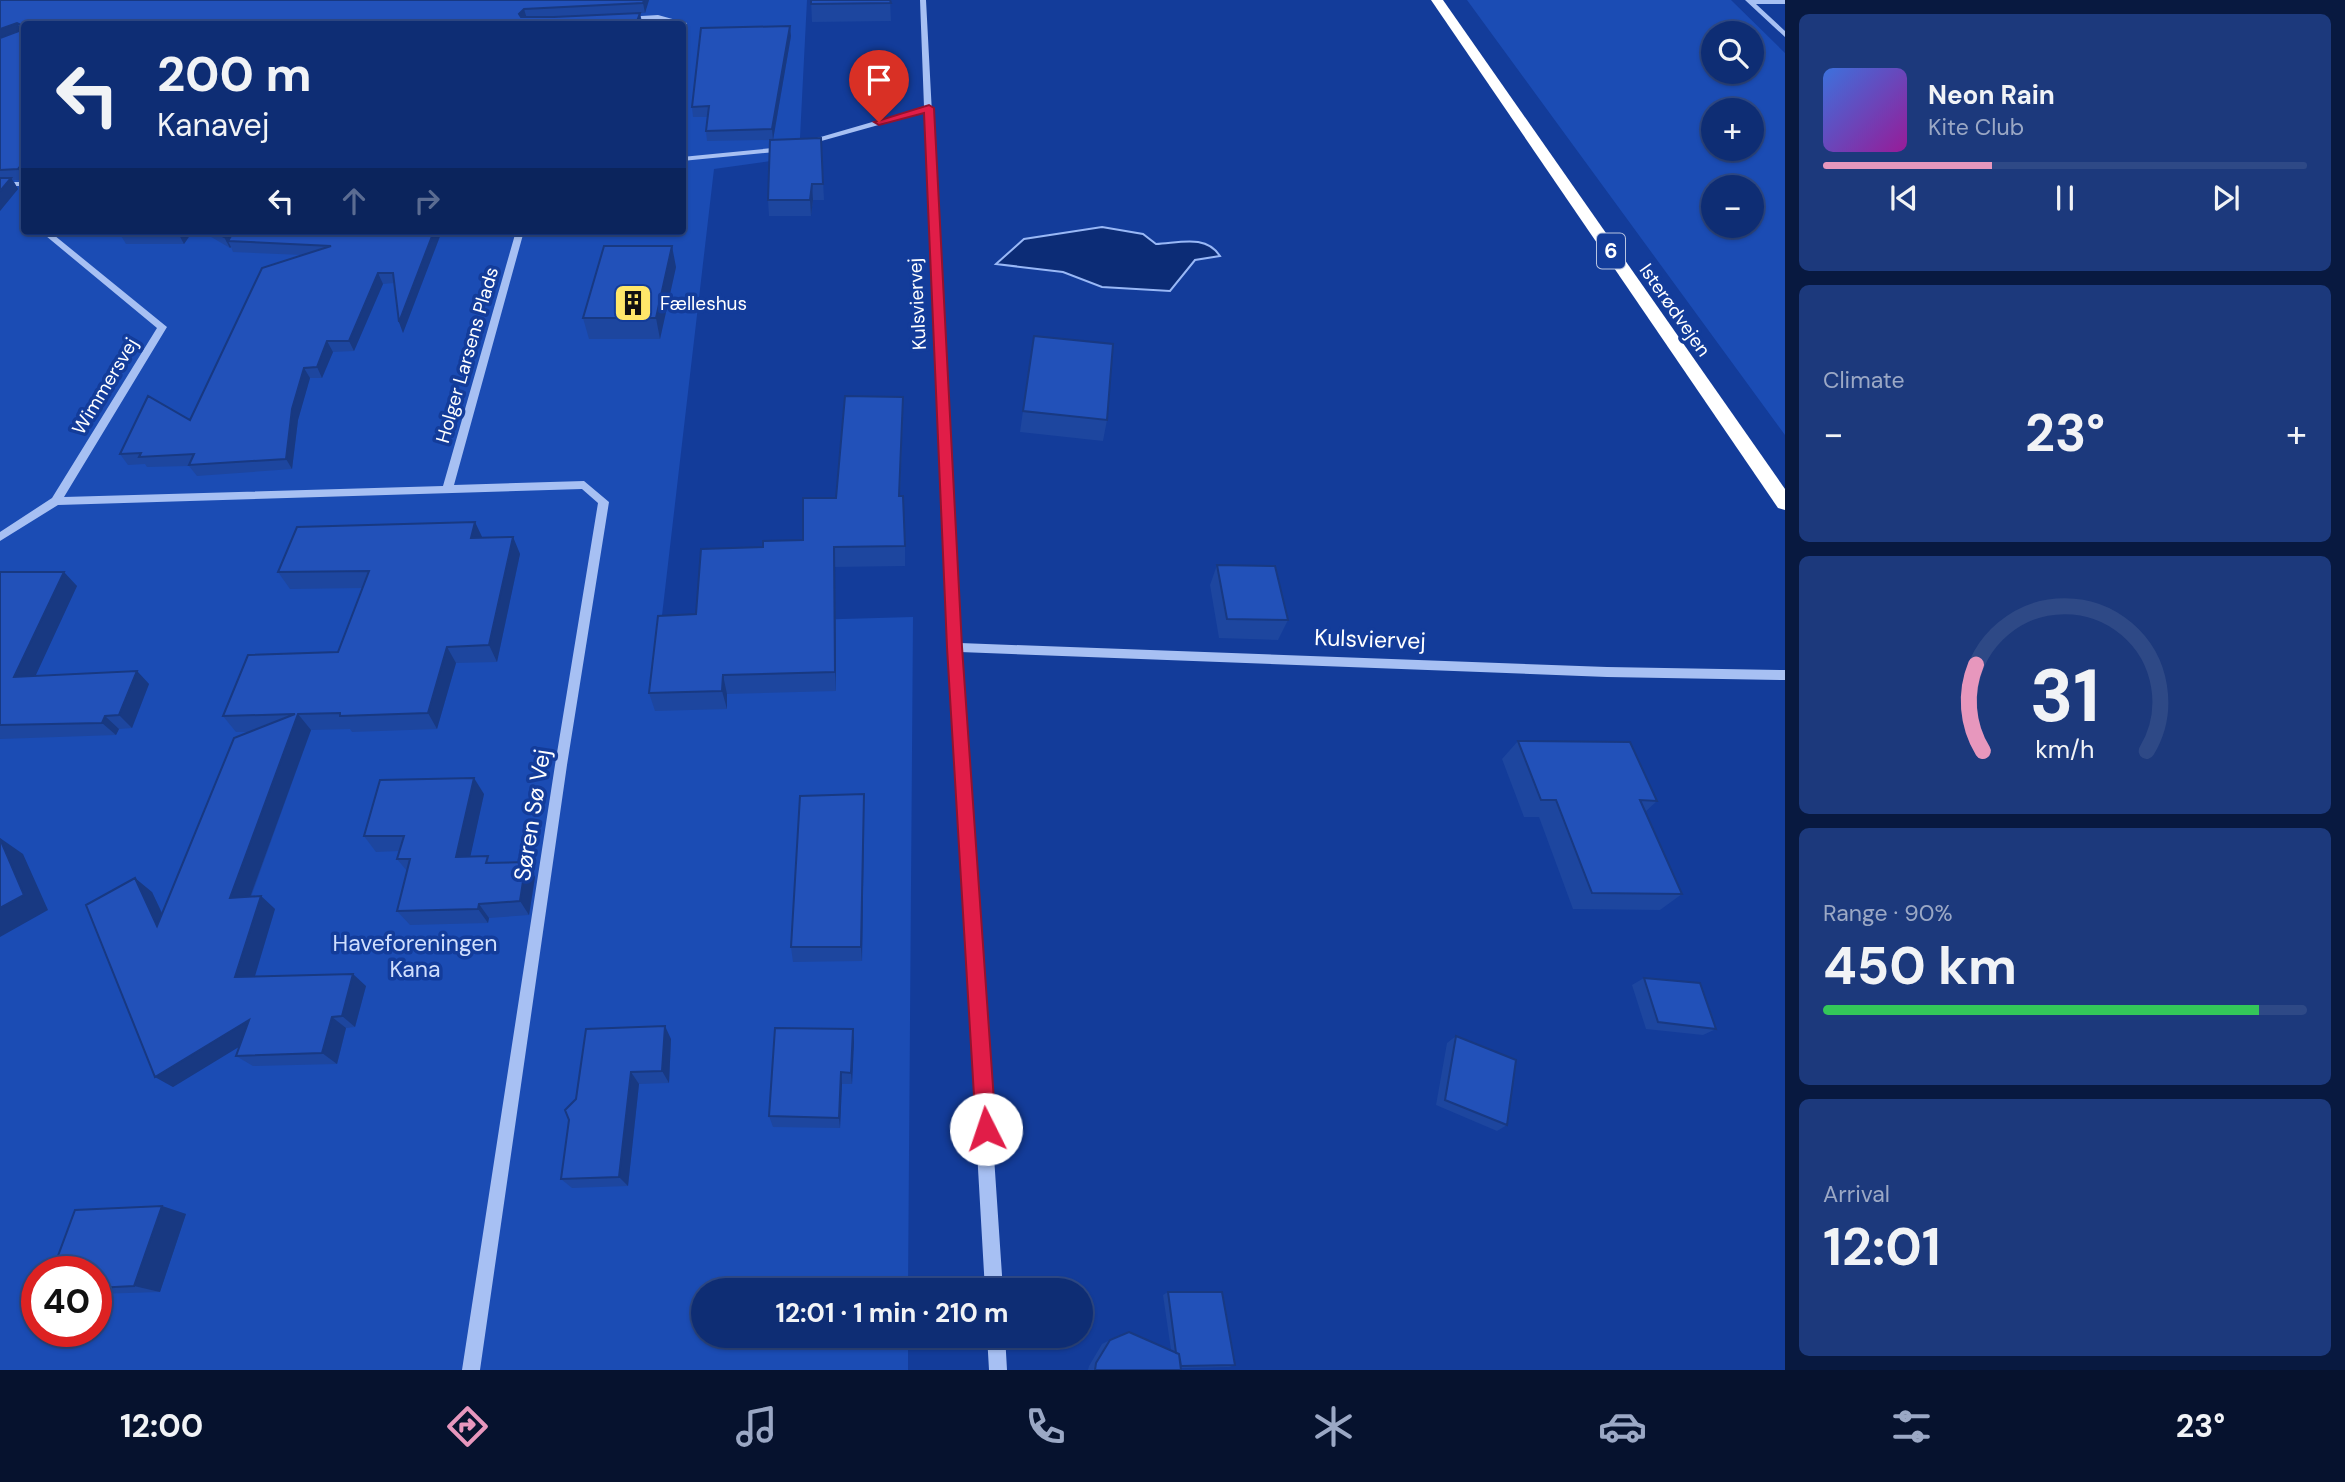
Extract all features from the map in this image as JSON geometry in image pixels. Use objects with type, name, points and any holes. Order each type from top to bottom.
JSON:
[{"type":"highway","name":"Isterødvejen","points":[[1437,0],[1785,503]]},
{"type":"street","name":"Kulsviervej","points":[[923,0],[954,647],[994,1278]]},
{"type":"street","points":[[1749,1],[1785,2]]},
{"type":"street","points":[[1749,1],[1785,35]]},
{"type":"street","points":[[619,19],[658,17],[672,21]]},
{"type":"street","points":[[686,159],[780,150],[929,108]]},
{"type":"street","points":[[0,184],[21,184]]},
{"type":"street","name":"Wimmersvej","points":[[0,537],[56,501],[162,327],[49,235]]},
{"type":"street","name":"Holger Larsens Plads","points":[[448,488],[519,235]]},
{"type":"street","name":"Søren Sø Vej","points":[[56,501],[584,485],[604,502],[561,765],[471,1370]]},
{"type":"street","name":"Kulsviervej","points":[[954,647],[1593,671],[1785,675]]},
{"type":"street","points":[[997,1348],[998,1370]]},
{"type":"green space","name":"Haveforeningen Kana","points":[[0,0],[807,0],[799,157],[714,169],[661,624],[913,617],[908,1278],[691,1278],[691,1348],[908,1348],[908,1370],[0,1370]]},
{"type":"green space","points":[[1467,0],[1731,0],[1752,21],[1701,21],[1701,84],[1764,84],[1764,32],[1785,53],[1785,435]]},
{"type":"shaded area","points":[[1102,227],[1143,234],[1156,244],[1200,242],[1214,249],[1220,256],[1195,260],[1170,291],[1102,287],[1063,272],[996,264],[1024,239]]},
{"type":"building","points":[[0,0],[644,0],[643,3],[524,9],[519,14],[521,17],[554,17],[640,13],[637,21],[21,21],[21,25],[17,23],[0,29]]},
{"type":"building","points":[[811,0],[890,0],[891,3],[811,4]]},
{"type":"building","points":[[21,25],[21,166],[18,169],[0,170],[0,38],[19,31]]},
{"type":"building","points":[[790,26],[772,129],[706,131],[709,106],[692,107],[701,28]]},
{"type":"building","points":[[821,138],[823,184],[812,184],[810,200],[768,200],[770,140]]},
{"type":"building","points":[[0,178],[11,178],[0,191]]},
{"type":"building","points":[[232,235],[432,235],[399,322],[393,273],[378,273],[349,341],[327,341],[317,367],[304,368],[292,409],[286,459],[189,465],[194,454],[139,457],[141,453],[120,454],[148,396],[190,420],[262,268],[331,246],[228,241]]},
{"type":"building","name":"Fælleshus","points":[[604,246],[672,246],[656,318],[583,318]]},
{"type":"building","points":[[1034,336],[1113,344],[1107,420],[1023,411]]},
{"type":"building","points":[[845,396],[903,397],[899,496],[903,496],[905,546],[834,547],[835,672],[723,675],[722,691],[649,693],[658,616],[696,614],[701,549],[763,547],[763,541],[803,540],[803,498],[836,498]]},
{"type":"building","points":[[475,522],[471,538],[513,537],[489,645],[447,647],[428,713],[340,716],[340,713],[298,714],[230,898],[261,896],[235,977],[353,974],[342,1016],[332,1017],[322,1053],[236,1056],[249,1020],[155,1077],[86,905],[135,878],[157,926],[234,738],[295,714],[223,716],[248,655],[338,652],[369,571],[278,572],[297,527]]},
{"type":"building","points":[[1217,565],[1275,566],[1288,620],[1227,619]]},
{"type":"building","points":[[0,572],[64,572],[14,677],[137,671],[119,715],[105,716],[102,723],[0,725]]},
{"type":"building","points":[[1518,741],[1630,742],[1657,801],[1640,800],[1682,894],[1592,893],[1556,800],[1541,800]]},
{"type":"building","points":[[474,778],[456,857],[488,856],[486,863],[526,862],[520,901],[479,904],[478,909],[397,911],[410,859],[397,859],[404,836],[364,836],[380,780]]},
{"type":"building","points":[[864,794],[861,947],[791,947],[800,796]]},
{"type":"building","points":[[0,839],[24,895],[0,908]]},
{"type":"building","points":[[1644,978],[1700,983],[1716,1029],[1658,1022]]},
{"type":"building","points":[[665,1026],[662,1071],[631,1072],[619,1177],[561,1179],[569,1120],[565,1110],[576,1099],[586,1029]]},
{"type":"building","points":[[775,1028],[853,1029],[851,1073],[841,1072],[839,1118],[769,1116]]},
{"type":"building","points":[[1456,1036],[1516,1060],[1507,1125],[1445,1100]]},
{"type":"building","points":[[162,1206],[134,1286],[112,1287],[112,1256],[58,1256],[75,1210]]},
{"type":"building","points":[[1168,1292],[1222,1292],[1235,1365],[1181,1366],[1179,1354],[1176,1353]]},
{"type":"building","points":[[1129,1332],[1179,1354],[1181,1370],[1095,1370],[1096,1363],[1110,1340]]},
{"type":"place","name":"Fælleshus","points":[[633,303]]},
{"type":"route","points":[[879,122],[929,108],[954,647],[986,1129]]}]
